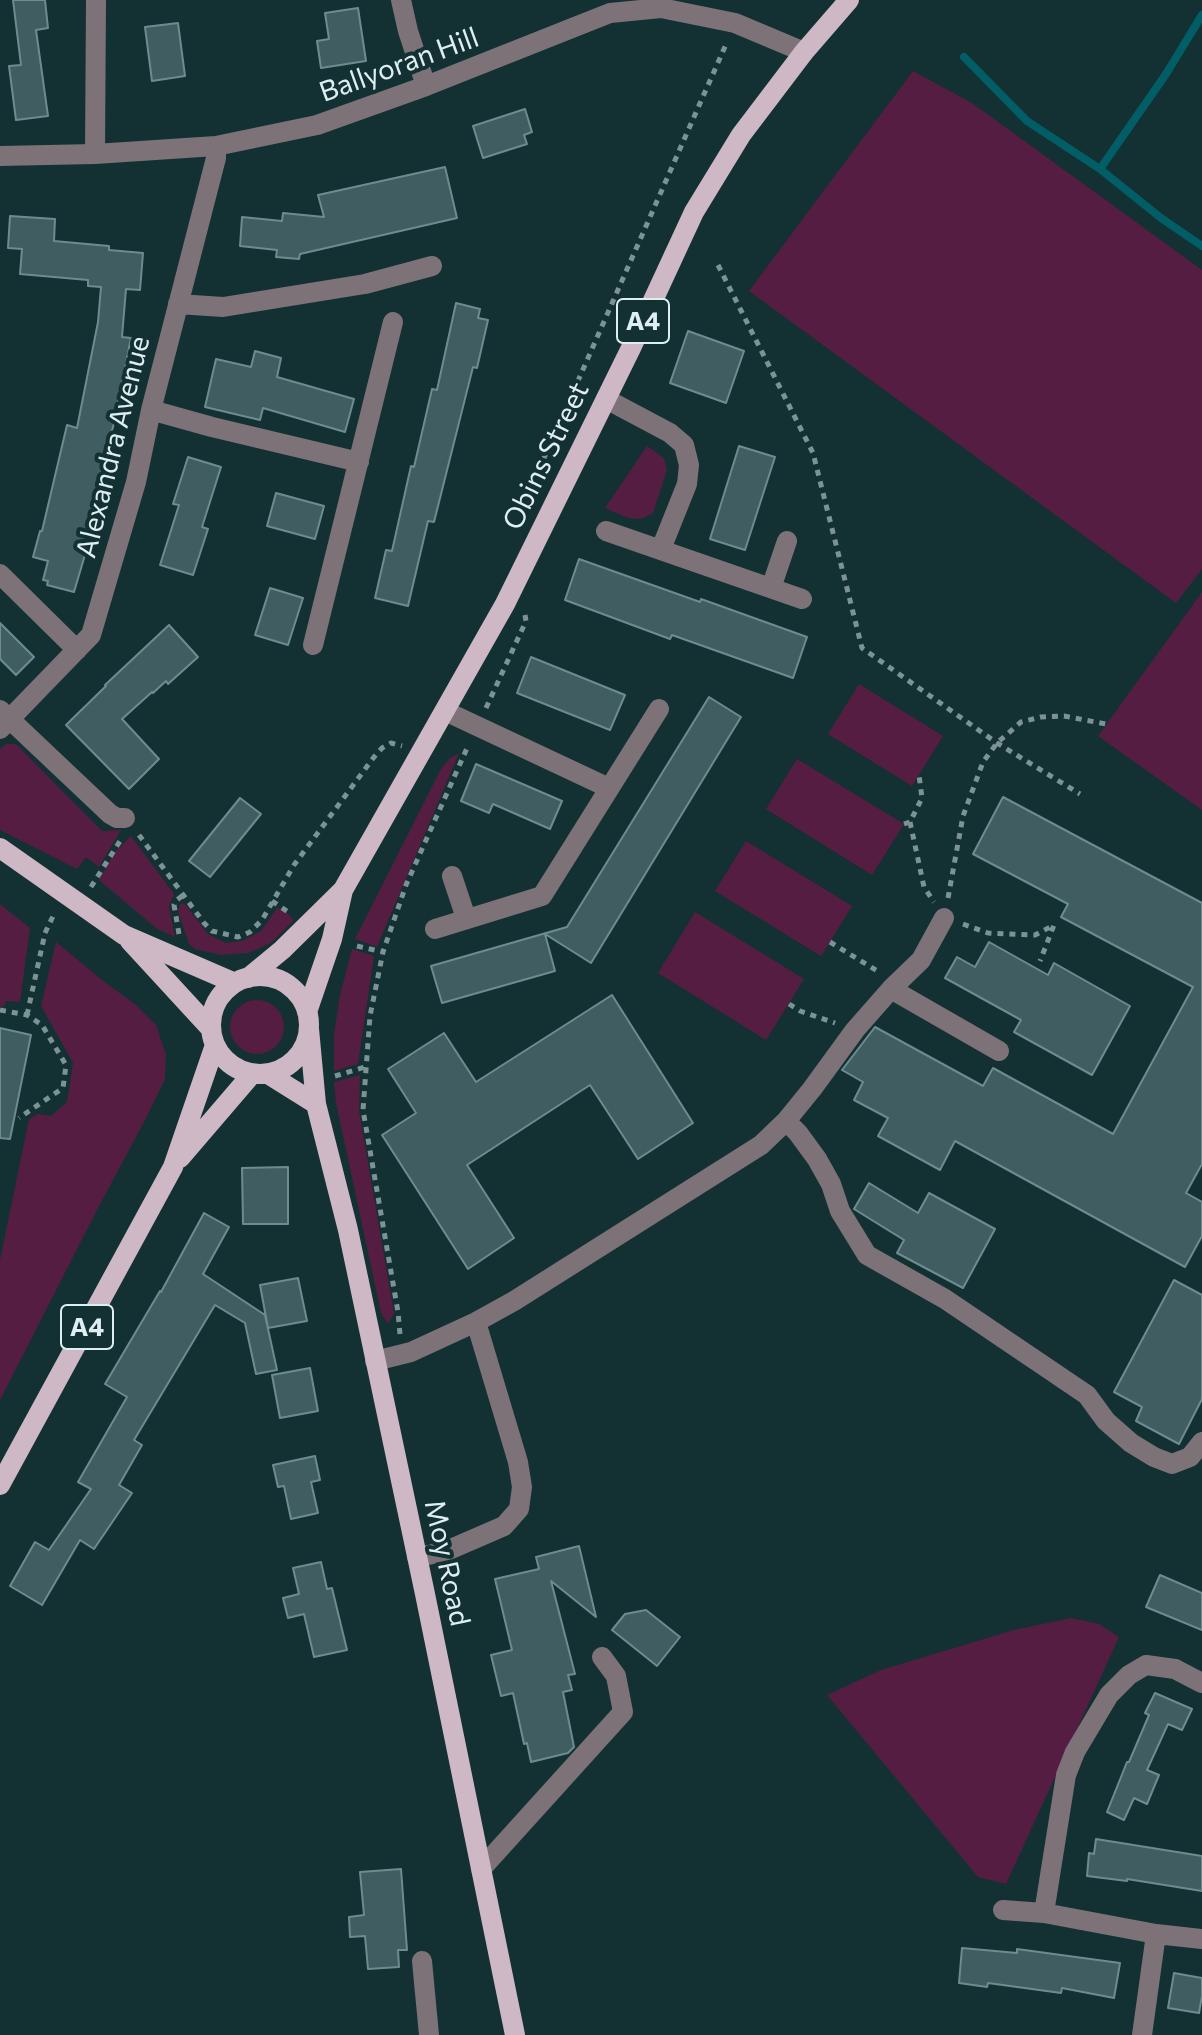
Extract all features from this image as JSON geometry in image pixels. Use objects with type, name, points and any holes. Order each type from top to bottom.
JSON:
[{"type":"main road","name":"A4","points":[[804,52],[849,0]]},
{"type":"main road","name":"Obins Street","points":[[241,980],[282,950],[343,890],[422,754],[518,576],[694,212],[741,135],[804,52]]},
{"type":"main road","points":[[0,848],[124,935],[241,980],[262,976],[289,986],[300,998],[308,1021]]},
{"type":"main road","name":"Obins Street","points":[[308,1021],[343,890]]},
{"type":"main road","points":[[124,935],[213,1037],[224,1059],[237,1069],[260,1074],[316,1104]]},
{"type":"main road","name":"A4","points":[[0,1485],[173,1167],[213,1037],[212,1015],[216,1002],[241,980]]},
{"type":"main road","name":"A4","points":[[173,1167],[260,1074],[284,1069],[296,1059],[305,1045],[308,1021]]},
{"type":"main road","name":"Moy Road","points":[[308,1021],[316,1104],[344,1215],[515,2035]]},
{"type":"street","points":[[95,154],[96,0]]},
{"type":"street","points":[[401,0],[426,86]]},
{"type":"street","name":"Ballyoran Hill","points":[[0,156],[216,146],[317,125],[426,86],[610,13],[661,8],[735,23],[804,52]]},
{"type":"street","name":"Alexandra Avenue","points":[[3,720],[91,635],[136,482],[151,410],[216,158],[216,146]]},
{"type":"street","points":[[178,304],[223,307],[365,284],[432,266]]},
{"type":"street","points":[[313,645],[393,322]]},
{"type":"street","points":[[606,399],[670,433],[684,445],[689,465],[687,484],[661,549]]},
{"type":"street","points":[[151,410],[359,462]]},
{"type":"street","points":[[606,531],[802,599]]},
{"type":"street","points":[[771,588],[787,541]]},
{"type":"street","points":[[0,574],[77,650]]},
{"type":"street","points":[[435,929],[542,896],[659,709]]},
{"type":"street","points":[[445,711],[609,788]]},
{"type":"street","points":[[3,720],[110,814],[129,822]]},
{"type":"street","points":[[452,876],[466,918]]},
{"type":"street","points":[[375,1361],[402,1355],[476,1322],[514,1301],[761,1145],[786,1121],[855,1030],[921,960],[944,918]]},
{"type":"street","points":[[891,989],[999,1051]]},
{"type":"street","points":[[786,1121],[804,1139],[817,1159],[831,1184],[840,1211],[867,1255],[945,1299],[1087,1395],[1106,1421],[1131,1443],[1154,1457],[1172,1464],[1190,1457],[1202,1442]]},
{"type":"street","points":[[417,1557],[444,1552],[504,1526],[519,1509],[522,1487],[518,1462],[476,1322]]},
{"type":"street","points":[[481,1869],[623,1712],[616,1676],[602,1657]]},
{"type":"street","points":[[1044,1913],[1066,1775],[1075,1752],[1109,1695],[1129,1675],[1146,1665],[1175,1669],[1202,1683]]},
{"type":"street","points":[[1003,1910],[1044,1913],[1156,1934],[1202,1939]]},
{"type":"street","points":[[1142,2035],[1156,1934]]},
{"type":"street","points":[[422,1961],[429,2035]]},
{"type":"path","points":[[554,503],[544,458],[735,23]]},
{"type":"path","points":[[718,265],[813,453],[862,648],[997,743],[1080,794]]},
{"type":"path","points":[[402,1355],[398,1312],[363,1110],[370,1016],[383,952],[406,885],[526,621],[518,576]]},
{"type":"path","points":[[944,918],[963,816],[983,762],[997,743],[1021,722],[1041,717],[1064,716],[1106,724]]},
{"type":"path","points":[[27,1015],[45,933],[118,843],[129,822],[182,896],[212,931],[238,937],[250,932],[262,920],[294,865],[382,748],[391,743],[422,754]]},
{"type":"path","points":[[919,775],[922,798],[907,823],[924,887],[944,918],[988,933],[1035,935],[1054,925],[1040,961]]},
{"type":"path","points":[[181,943],[174,905],[182,896]]},
{"type":"path","points":[[272,901],[296,917]]},
{"type":"path","points":[[830,942],[862,960]]},
{"type":"path","points":[[357,946],[383,952]]},
{"type":"path","points":[[789,1004],[800,1011],[855,1030]]},
{"type":"path","points":[[0,1010],[27,1015],[42,1025],[66,1065],[63,1088],[19,1118]]},
{"type":"path","points":[[334,1076],[365,1067]]},
{"type":"shaded area","points":[[913,71],[972,103],[1202,270],[1202,569],[1176,603],[749,291]]},
{"type":"shaded area","points":[[647,446],[664,458],[667,470],[653,513],[641,519],[628,518],[605,508]]},
{"type":"shaded area","points":[[1202,592],[1202,810],[1098,736]]},
{"type":"shaded area","points":[[859,684],[943,736],[912,786],[828,734]]},
{"type":"shaded area","points":[[6,744],[16,744],[102,831],[121,830],[99,867],[86,857],[77,869],[0,830],[0,749]]},
{"type":"shaded area","points":[[459,753],[377,947],[355,939],[441,769]]},
{"type":"shaded area","points":[[797,759],[904,824],[872,875],[766,809]]},
{"type":"shaded area","points":[[131,836],[174,894],[169,907],[175,937],[156,928],[99,880],[114,853]]},
{"type":"shaded area","points":[[746,841],[852,906],[821,956],[715,891]]},
{"type":"shaded area","points":[[184,903],[208,934],[226,943],[242,941],[261,931],[277,908],[294,920],[271,943],[248,953],[221,955],[195,949],[189,944],[178,911],[180,904]]},
{"type":"shaded area","points":[[0,904],[30,928],[20,1002],[6,1001],[4,1007],[0,1006]]},
{"type":"shaded area","points":[[695,912],[804,979],[766,1040],[658,973]]},
{"type":"shaded area","points":[[56,942],[135,1004],[156,1025],[166,1055],[165,1079],[0,1400],[0,1260],[29,1119],[38,1114],[51,1116],[67,1102],[73,1063],[41,1006]]},
{"type":"shaded area","points":[[352,949],[374,956],[358,1064],[334,1071],[334,1034]]},
{"type":"shaded area","points":[[257,1000],[276,1008],[284,1027],[276,1046],[257,1054],[238,1046],[230,1027],[238,1008]]},
{"type":"shaded area","points":[[360,1075],[359,1111],[394,1313],[388,1324],[381,1313],[336,1103],[334,1082]]},
{"type":"shaded area","points":[[1071,1618],[1099,1624],[1119,1637],[1006,1884],[978,1877],[827,1695],[881,1670],[1014,1630]]},
{"type":"building","points":[[13,0],[45,0],[48,28],[36,30],[48,116],[16,120],[9,66],[21,65]]},
{"type":"building","points":[[358,8],[366,61],[321,68],[317,41],[329,39],[325,13]]},
{"type":"building","points":[[178,23],[185,76],[152,81],[145,27]]},
{"type":"building","points":[[525,109],[532,132],[524,135],[527,144],[483,158],[473,126]]},
{"type":"building","points":[[445,167],[457,218],[300,254],[299,259],[276,257],[277,250],[240,246],[242,217],[282,221],[283,213],[324,217],[318,195]]},
{"type":"building","points":[[10,216],[55,219],[54,241],[143,253],[140,290],[126,289],[122,337],[131,338],[114,423],[95,494],[98,495],[83,547],[87,548],[74,592],[47,585],[48,581],[43,580],[48,561],[33,557],[67,425],[77,428],[98,322],[101,287],[88,286],[88,280],[20,274],[22,249],[8,248]]},
{"type":"building","points":[[456,303],[480,309],[478,318],[488,320],[434,522],[428,521],[408,606],[375,598],[386,550],[392,551],[432,389],[437,390]]},
{"type":"building","points":[[688,331],[744,351],[726,403],[670,383]]},
{"type":"building","points":[[255,351],[281,358],[277,377],[354,399],[345,432],[263,408],[260,420],[205,407],[216,359],[251,367]]},
{"type":"building","points":[[739,446],[775,457],[745,550],[710,539]]},
{"type":"building","points":[[188,457],[221,467],[202,527],[208,529],[193,575],[160,565],[179,505],[173,504]]},
{"type":"building","points":[[276,493],[324,506],[315,539],[267,526]]},
{"type":"building","points":[[579,559],[807,637],[793,678],[672,635],[670,639],[565,600]]},
{"type":"building","points":[[270,588],[303,598],[288,645],[255,635]]},
{"type":"building","points":[[0,623],[34,657],[16,675],[0,659]]},
{"type":"building","points":[[169,625],[198,657],[122,719],[159,759],[129,789],[66,725]]},
{"type":"building","points":[[531,657],[625,695],[610,730],[517,693]]},
{"type":"building","points":[[709,697],[741,717],[591,963],[545,934],[555,971],[442,1003],[431,966],[567,927]]},
{"type":"building","points":[[476,764],[562,801],[550,829],[493,804],[489,813],[461,801]]},
{"type":"building","points":[[1003,797],[1202,903],[1202,1164],[1186,1193],[1202,1202],[1202,1236],[1185,1267],[955,1141],[940,1170],[878,1136],[888,1118],[854,1100],[863,1082],[842,1070],[875,1027],[983,1086],[993,1068],[1113,1134],[1193,987],[1061,917],[1068,904],[973,854]]},
{"type":"building","points":[[240,798],[261,814],[210,877],[189,861]]},
{"type":"building","points":[[989,942],[1048,975],[1054,963],[1130,1006],[1092,1075],[1014,1032],[1021,1020],[945,978],[957,957],[975,967]]},
{"type":"building","points":[[612,995],[693,1123],[638,1159],[590,1085],[467,1165],[514,1238],[468,1269],[382,1135],[416,1113],[388,1069],[444,1033],[476,1082]]},
{"type":"building","points":[[0,1028],[31,1035],[10,1139],[0,1138]]},
{"type":"building","points":[[288,1167],[288,1224],[243,1224],[242,1168]]},
{"type":"building","points":[[869,1183],[918,1213],[929,1193],[995,1229],[963,1288],[897,1253],[904,1240],[854,1209]]},
{"type":"building","points":[[204,1213],[229,1227],[203,1274],[265,1315],[277,1370],[256,1374],[245,1323],[215,1305],[134,1440],[142,1445],[119,1485],[132,1493],[94,1549],[80,1540],[42,1605],[10,1586],[35,1542],[49,1550],[91,1489],[78,1482],[127,1397],[105,1384]]},
{"type":"building","points":[[298,1278],[307,1321],[268,1328],[260,1285]]},
{"type":"building","points":[[1174,1280],[1202,1295],[1202,1399],[1179,1444],[1136,1421],[1142,1407],[1114,1392]]},
{"type":"building","points":[[310,1368],[318,1411],[280,1418],[272,1375]]},
{"type":"building","points":[[315,1456],[320,1480],[311,1482],[318,1513],[291,1519],[284,1486],[278,1487],[273,1465]]},
{"type":"building","points":[[579,1546],[596,1617],[551,1581],[575,1674],[568,1675],[572,1690],[563,1692],[574,1747],[568,1753],[531,1762],[513,1693],[501,1696],[491,1655],[512,1650],[495,1579],[539,1569],[536,1557]]},
{"type":"building","points":[[321,1562],[327,1589],[332,1588],[347,1650],[314,1657],[304,1614],[288,1618],[283,1598],[299,1594],[293,1568]]},
{"type":"building","points":[[1160,1575],[1202,1593],[1202,1630],[1146,1607]]},
{"type":"building","points":[[646,1610],[680,1637],[657,1666],[612,1630],[625,1614]]},
{"type":"building","points":[[1155,1693],[1192,1709],[1182,1730],[1168,1724],[1147,1770],[1159,1775],[1147,1804],[1134,1798],[1124,1820],[1107,1812],[1149,1715],[1145,1713]]},
{"type":"building","points":[[1096,1839],[1202,1856],[1202,1891],[1087,1876],[1089,1853],[1094,1854]]},
{"type":"building","points":[[401,1869],[407,1950],[398,1950],[399,1967],[368,1969],[365,1936],[350,1937],[349,1917],[364,1915],[360,1872]]},
{"type":"building","points":[[962,1948],[1017,1953],[1017,1949],[1120,1963],[1114,1998],[1062,1988],[1061,1993],[988,1983],[987,1987],[959,1983]]},
{"type":"building","points":[[1174,1973],[1202,1978],[1199,2013],[1168,2008]]},
{"type":"waterway","points":[[1202,15],[1166,74],[1100,169],[1202,246]]},
{"type":"waterway","points":[[964,57],[1027,121],[1100,169]]}]
